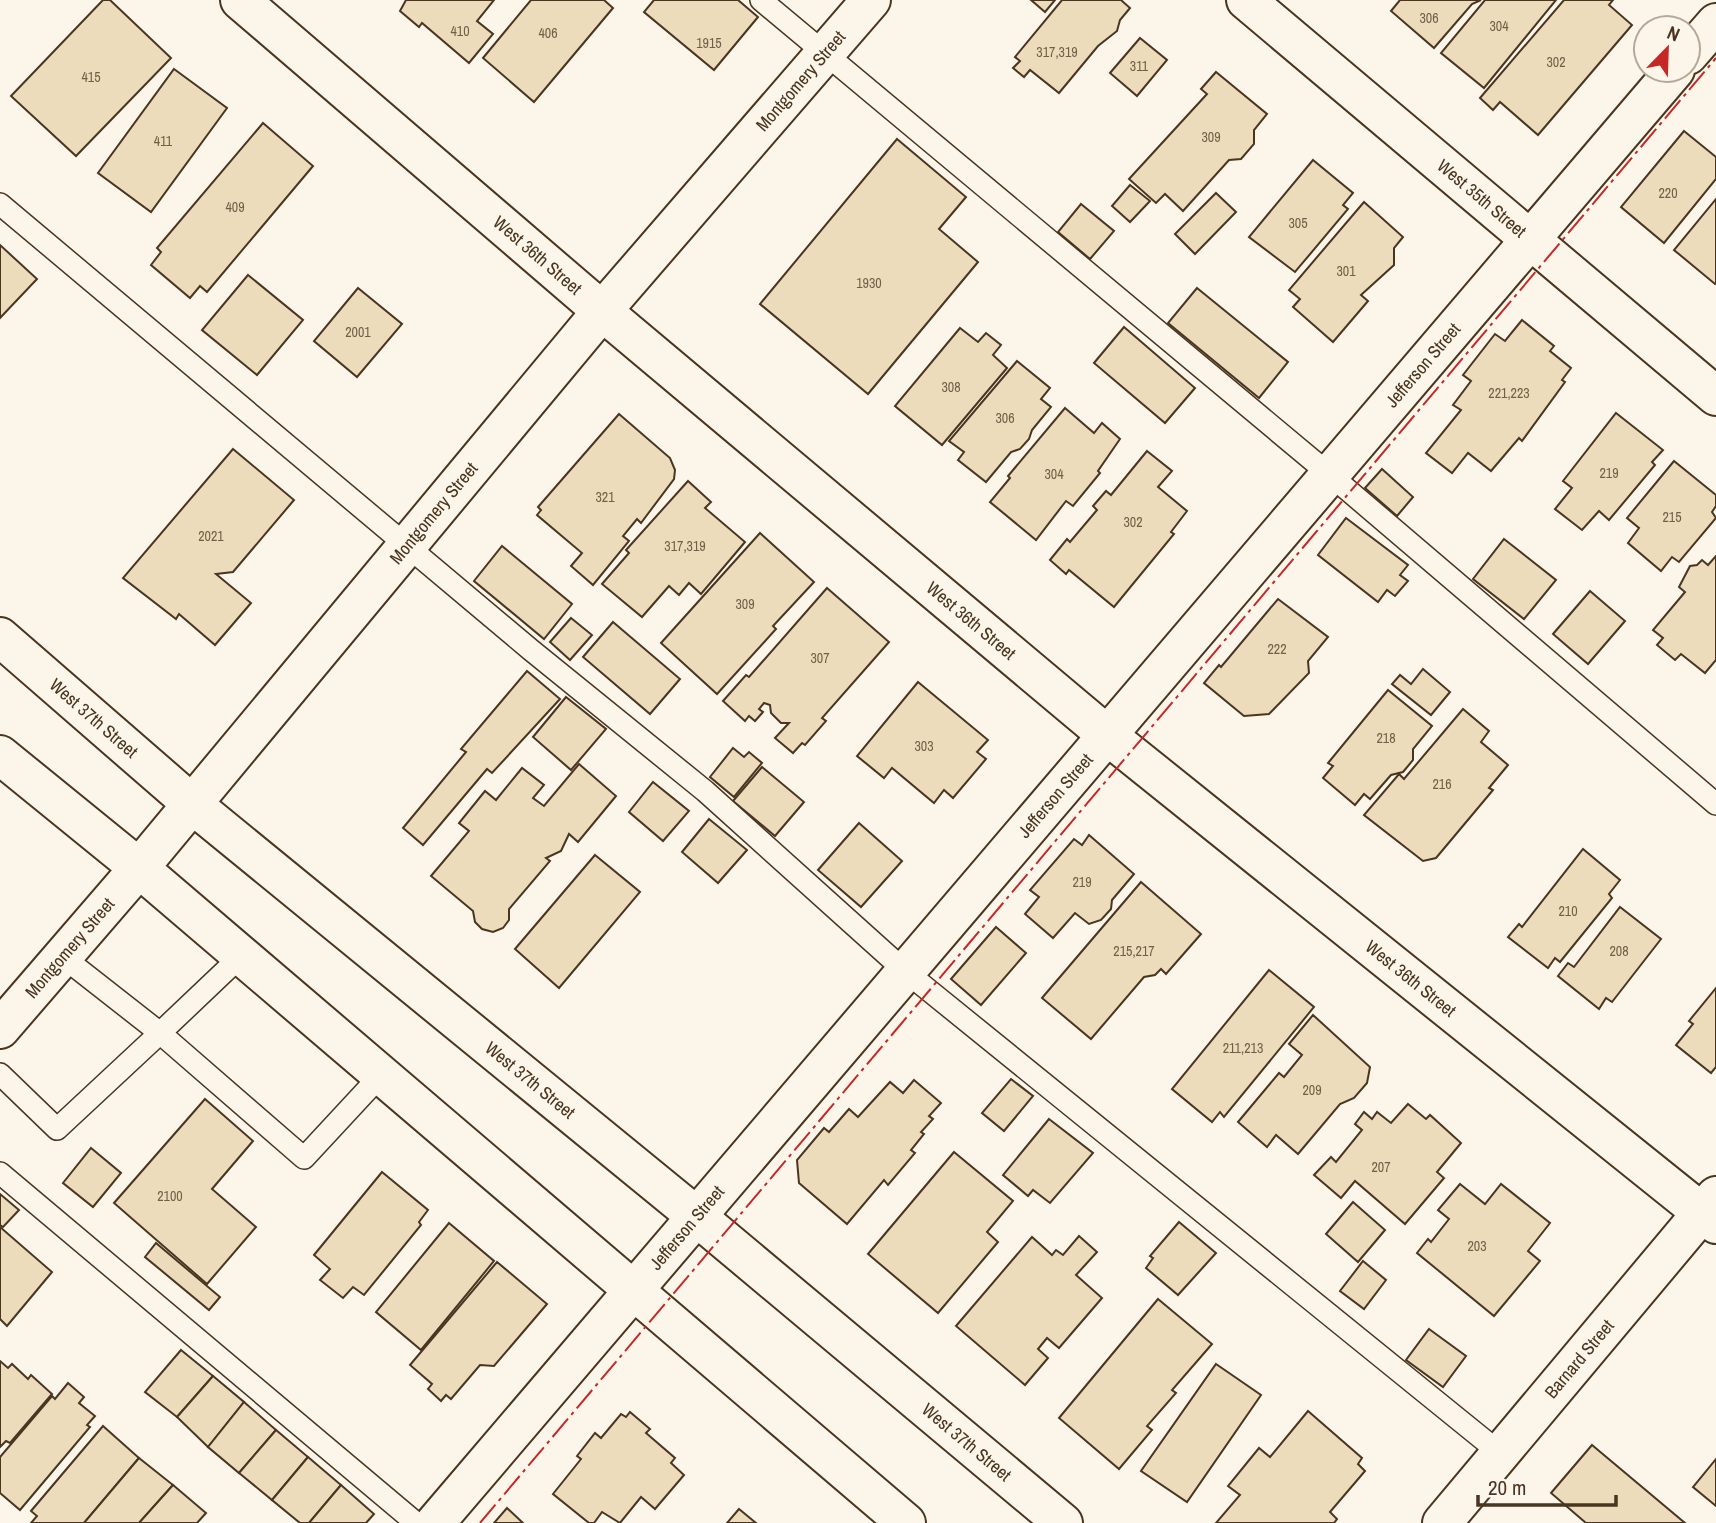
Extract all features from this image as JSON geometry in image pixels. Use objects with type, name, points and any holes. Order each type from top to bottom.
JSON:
[{"type":"street","name":"West 36th Street","points":[[240,0],[602,311],[1107,735],[1711,1211]]},
{"type":"street","name":"Montgomery Street","points":[[0,1028],[139,868],[602,311],[871,0]]},
{"type":"street","name":"West 35th Street","points":[[1246,0],[1530,236],[1716,396]]},
{"type":"street","points":[[1702,39],[1716,23]]},
{"type":"street","name":"Jefferson Street","points":[[435,1523],[1530,236],[1663,84]]},
{"type":"street","name":"West 37th Street","points":[[0,637],[192,804],[696,1216],[1063,1523]]},
{"type":"street","points":[[0,755],[139,868],[906,1523]]},
{"type":"street","name":"Barnard Street","points":[[1443,1523],[1500,1453],[1711,1211]]},
{"type":"lane","points":[[761,0],[1329,474],[1716,804]]},
{"type":"lane","points":[[0,204],[531,650],[705,791],[905,971],[1500,1453]]},
{"type":"lane","points":[[0,1074],[57,1129],[241,956]]},
{"type":"lane","points":[[64,957],[160,1033],[304,1158],[381,1075]]},
{"type":"lane","points":[[0,1173],[416,1523]]},
{"type":"building","points":[[103,0],[110,0],[171,58],[76,156],[11,96]]},
{"type":"building","points":[[406,0],[494,0],[477,21],[493,34],[469,63],[422,23],[419,27],[400,11]]},
{"type":"building","points":[[531,0],[604,0],[613,8],[534,102],[483,58]]},
{"type":"building","points":[[654,0],[738,0],[758,17],[714,70],[644,12]]},
{"type":"building","points":[[1031,0],[1055,0],[1045,12]]},
{"type":"building","points":[[1062,0],[1121,0],[1130,8],[1120,20],[1117,31],[1098,46],[1059,93],[1030,70],[1024,77],[1013,68],[1020,61],[1015,57]]},
{"type":"building","points":[[1400,0],[1481,0],[1472,4],[1434,48],[1391,11]]},
{"type":"building","points":[[1485,0],[1556,0],[1484,88],[1441,53]]},
{"type":"building","points":[[1564,0],[1613,0],[1609,5],[1632,25],[1538,135],[1500,102],[1493,110],[1480,98]]},
{"type":"building","points":[[1140,38],[1167,60],[1137,96],[1110,73]]},
{"type":"building","points":[[174,69],[227,108],[151,212],[98,173]]},
{"type":"building","points":[[1216,72],[1267,114],[1254,130],[1254,144],[1241,159],[1229,160],[1183,211],[1165,194],[1156,203],[1129,179],[1207,94],[1201,89]]},
{"type":"building","points":[[263,123],[313,166],[207,292],[200,286],[190,298],[151,265],[161,252],[157,248]]},
{"type":"building","points":[[1684,131],[1716,157],[1716,179],[1664,243],[1621,207]]},
{"type":"building","points":[[897,139],[966,197],[939,229],[978,262],[868,394],[760,304]]},
{"type":"building","points":[[1313,160],[1353,193],[1343,205],[1348,209],[1295,272],[1249,237]]},
{"type":"building","points":[[1130,185],[1150,201],[1130,222],[1112,206]]},
{"type":"building","points":[[1216,193],[1236,212],[1195,254],[1175,234]]},
{"type":"building","points":[[1716,199],[1716,283],[1715,284],[1674,250]]},
{"type":"building","points":[[1364,202],[1403,237],[1394,248],[1394,265],[1361,295],[1368,301],[1333,342],[1293,307],[1300,299],[1289,290]]},
{"type":"building","points":[[1081,204],[1114,231],[1090,259],[1058,232]]},
{"type":"building","points":[[0,245],[37,279],[0,318]]},
{"type":"building","points":[[248,275],[303,320],[257,375],[202,330]]},
{"type":"building","points":[[358,288],[402,324],[357,377],[314,341]]},
{"type":"building","points":[[1197,288],[1288,362],[1259,398],[1168,323]]},
{"type":"building","points":[[1522,320],[1554,346],[1550,351],[1571,368],[1562,380],[1565,382],[1522,441],[1519,438],[1491,471],[1468,453],[1452,473],[1426,453],[1461,410],[1453,405],[1471,381],[1463,375],[1495,334],[1505,341]]},
{"type":"building","points":[[1124,327],[1195,388],[1165,423],[1094,363]]},
{"type":"building","points":[[960,328],[978,342],[986,333],[1001,345],[993,355],[1007,368],[942,445],[895,406]]},
{"type":"building","points":[[1017,361],[1050,388],[1041,399],[1051,407],[1032,430],[1029,439],[1020,449],[1011,452],[986,482],[958,460],[964,452],[949,441]]},
{"type":"building","points":[[1065,408],[1094,433],[1102,423],[1120,439],[1098,471],[1100,473],[1073,506],[1066,501],[1036,540],[990,502],[1010,478],[1008,476]]},
{"type":"building","points":[[1616,413],[1663,450],[1652,462],[1655,465],[1609,520],[1599,511],[1582,530],[1555,509],[1572,488],[1563,481]]},
{"type":"building","points":[[619,414],[670,458],[675,470],[674,479],[641,523],[637,519],[623,536],[629,541],[593,585],[571,566],[582,553],[537,515],[541,510],[538,507]]},
{"type":"building","points":[[233,449],[294,500],[233,572],[216,574],[251,603],[215,645],[179,614],[176,619],[123,578]]},
{"type":"building","points":[[1147,451],[1172,471],[1158,487],[1187,511],[1171,532],[1174,534],[1114,607],[1069,570],[1066,574],[1050,560],[1067,539],[1070,542],[1097,510],[1093,506],[1106,491],[1111,495]]},
{"type":"building","points":[[1674,461],[1716,495],[1716,506],[1712,512],[1716,518],[1679,562],[1672,557],[1661,571],[1628,543],[1639,528],[1627,518]]},
{"type":"building","points":[[1382,469],[1413,497],[1397,516],[1365,488]]},
{"type":"building","points":[[688,481],[711,502],[705,508],[745,542],[701,594],[689,583],[679,595],[669,586],[642,617],[602,584],[629,553],[626,550]]},
{"type":"building","points":[[1346,518],[1408,565],[1400,575],[1408,581],[1395,596],[1387,590],[1378,602],[1318,555]]},
{"type":"building","points":[[760,533],[814,582],[773,626],[776,629],[717,694],[661,643]]},
{"type":"building","points":[[1504,539],[1556,580],[1524,619],[1473,579]]},
{"type":"building","points":[[502,546],[572,604],[544,639],[474,581]]},
{"type":"building","points":[[1716,556],[1716,660],[1705,673],[1681,654],[1675,660],[1657,645],[1663,638],[1653,630],[1685,592],[1679,587],[1690,566],[1697,565],[1702,560],[1708,565]]},
{"type":"building","points":[[827,588],[889,642],[822,718],[826,721],[805,745],[802,743],[793,753],[775,738],[789,723],[781,723],[771,713],[770,705],[764,703],[759,709],[763,712],[755,721],[749,716],[745,721],[723,701],[746,675],[749,677]]},
{"type":"building","points":[[1590,591],[1625,621],[1588,664],[1553,634]]},
{"type":"building","points":[[1278,599],[1328,637],[1308,661],[1309,673],[1269,714],[1244,716],[1204,683],[1219,665],[1221,667]]},
{"type":"building","points":[[571,618],[592,635],[570,660],[550,642]]},
{"type":"building","points":[[613,622],[680,679],[650,714],[583,657]]},
{"type":"building","points":[[1423,669],[1450,692],[1431,715],[1392,684],[1400,675],[1411,684]]},
{"type":"building","points":[[527,671],[560,699],[492,773],[487,769],[423,845],[403,828],[466,752],[461,749]]},
{"type":"building","points":[[918,682],[988,740],[977,752],[986,759],[953,798],[944,790],[934,803],[892,768],[884,778],[857,756]]},
{"type":"building","points":[[1388,690],[1432,726],[1413,749],[1413,760],[1403,772],[1391,775],[1370,799],[1364,794],[1355,805],[1323,778],[1333,766],[1328,763]]},
{"type":"building","points":[[566,697],[606,729],[571,770],[533,737]]},
{"type":"building","points":[[1463,709],[1489,731],[1481,742],[1508,765],[1489,788],[1493,790],[1436,858],[1423,861],[1364,815],[1399,774],[1404,779]]},
{"type":"building","points":[[733,748],[744,757],[749,752],[762,763],[734,797],[710,777]]},
{"type":"building","points":[[579,764],[616,796],[578,842],[569,834],[561,851],[546,858],[550,861],[509,909],[509,920],[503,928],[493,932],[482,929],[475,922],[473,911],[431,876],[469,831],[459,823],[485,791],[496,800],[522,768],[544,785],[533,798],[544,806]]},
{"type":"building","points":[[762,767],[804,802],[775,836],[733,801]]},
{"type":"building","points":[[653,782],[689,811],[663,841],[629,812]]},
{"type":"building","points":[[709,819],[747,850],[718,883],[682,852]]},
{"type":"building","points":[[859,823],[902,861],[861,907],[818,870]]},
{"type":"building","points":[[1089,835],[1134,874],[1112,900],[1111,909],[1101,920],[1089,924],[1075,913],[1053,938],[1025,914],[1039,897],[1030,890],[1074,839],[1082,845]]},
{"type":"building","points":[[1583,849],[1620,880],[1609,894],[1612,898],[1560,962],[1555,958],[1548,968],[1508,937],[1519,924],[1522,927]]},
{"type":"building","points":[[595,855],[640,892],[559,988],[515,949]]},
{"type":"building","points":[[1141,882],[1201,934],[1166,974],[1161,969],[1155,975],[1144,977],[1091,1039],[1042,998]]},
{"type":"building","points":[[1620,907],[1661,939],[1612,1002],[1606,998],[1599,1009],[1558,976],[1568,963],[1574,967]]},
{"type":"building","points":[[996,927],[1026,953],[981,1005],[951,979]]},
{"type":"building","points":[[1269,970],[1314,1007],[1224,1117],[1220,1112],[1212,1122],[1172,1089]]},
{"type":"building","points":[[1716,988],[1716,1067],[1711,1073],[1676,1045],[1693,1024],[1689,1021]]},
{"type":"building","points":[[1313,1015],[1370,1067],[1367,1083],[1354,1098],[1340,1104],[1298,1154],[1276,1135],[1267,1147],[1238,1122],[1279,1073],[1284,1077],[1302,1055],[1289,1044]]},
{"type":"building","points":[[1011,1079],[1033,1096],[1004,1131],[982,1113]]},
{"type":"building","points":[[914,1080],[941,1103],[929,1116],[933,1119],[921,1132],[924,1134],[911,1150],[915,1153],[888,1185],[884,1180],[847,1224],[799,1183],[797,1160],[824,1128],[829,1132],[849,1109],[858,1117],[890,1082],[903,1093]]},
{"type":"building","points":[[205,1099],[253,1141],[212,1189],[256,1227],[207,1284],[114,1203]]},
{"type":"building","points":[[1408,1104],[1426,1119],[1430,1115],[1461,1143],[1437,1172],[1444,1178],[1405,1224],[1355,1181],[1341,1198],[1314,1175],[1331,1157],[1336,1162],[1362,1130],[1355,1124],[1364,1112],[1372,1119],[1377,1112],[1391,1123]]},
{"type":"building","points":[[1049,1119],[1093,1153],[1050,1203],[1033,1190],[1028,1196],[1003,1175]]},
{"type":"building","points":[[91,1148],[121,1173],[93,1207],[63,1183]]},
{"type":"building","points":[[954,1152],[1013,1201],[987,1232],[998,1242],[938,1313],[868,1254]]},
{"type":"building","points":[[382,1172],[428,1210],[419,1222],[421,1225],[364,1295],[353,1287],[343,1298],[320,1280],[330,1269],[314,1255]]},
{"type":"building","points":[[1460,1184],[1485,1204],[1501,1184],[1550,1223],[1528,1251],[1540,1261],[1494,1316],[1417,1253],[1428,1239],[1431,1242],[1449,1219],[1438,1210]]},
{"type":"building","points":[[0,1194],[19,1210],[3,1227],[0,1225]]},
{"type":"building","points":[[1353,1202],[1385,1230],[1358,1262],[1326,1234]]},
{"type":"building","points":[[1179,1222],[1216,1253],[1178,1295],[1146,1268],[1153,1258],[1150,1256]]},
{"type":"building","points":[[449,1223],[494,1261],[421,1350],[376,1312]]},
{"type":"building","points":[[0,1227],[52,1272],[7,1326],[0,1319]]},
{"type":"building","points":[[1079,1236],[1097,1252],[1076,1275],[1102,1298],[1059,1348],[1047,1338],[1038,1349],[1048,1358],[1025,1385],[956,1326],[1032,1237],[1052,1255],[1056,1250],[1063,1255]]},
{"type":"building","points":[[156,1243],[220,1297],[209,1310],[145,1257]]},
{"type":"building","points":[[1363,1261],[1386,1280],[1364,1309],[1340,1291]]},
{"type":"building","points":[[497,1262],[547,1304],[494,1366],[480,1365],[451,1399],[446,1395],[441,1401],[428,1389],[432,1384],[410,1365]]},
{"type":"building","points":[[1158,1299],[1212,1344],[1172,1390],[1176,1393],[1147,1426],[1152,1430],[1119,1469],[1059,1418]]},
{"type":"building","points":[[1429,1329],[1466,1356],[1443,1387],[1406,1360]]},
{"type":"building","points":[[181,1350],[213,1376],[177,1417],[145,1392]]},
{"type":"building","points":[[0,1361],[8,1368],[12,1364],[28,1379],[31,1375],[52,1394],[10,1443],[6,1441],[0,1447]]},
{"type":"building","points":[[1216,1364],[1261,1395],[1187,1502],[1141,1471]]},
{"type":"building","points":[[213,1376],[244,1402],[208,1447],[177,1417]]},
{"type":"building","points":[[68,1383],[84,1397],[79,1403],[95,1416],[87,1425],[90,1427],[20,1510],[0,1493],[0,1457],[52,1396],[55,1399]]},
{"type":"building","points":[[244,1402],[276,1430],[239,1473],[208,1447]]},
{"type":"building","points":[[1308,1411],[1362,1458],[1358,1464],[1365,1471],[1330,1512],[1337,1519],[1334,1523],[1216,1523],[1240,1495],[1228,1486],[1259,1448],[1270,1457]]},
{"type":"building","points":[[630,1412],[650,1429],[646,1433],[675,1458],[671,1463],[684,1475],[655,1509],[641,1497],[620,1523],[602,1512],[594,1523],[589,1523],[553,1494],[581,1459],[577,1456],[595,1433],[601,1438],[621,1414],[626,1417]]},
{"type":"building","points":[[103,1426],[139,1458],[84,1523],[31,1523],[37,1516],[31,1511]]},
{"type":"building","points":[[276,1430],[308,1457],[272,1500],[239,1473]]},
{"type":"building","points":[[1592,1445],[1685,1523],[1586,1523],[1551,1493]]},
{"type":"building","points":[[308,1457],[341,1485],[309,1523],[300,1523],[272,1500]]},
{"type":"building","points":[[139,1458],[173,1485],[139,1523],[84,1523]]},
{"type":"building","points":[[1716,1459],[1716,1506],[1693,1487]]},
{"type":"building","points":[[173,1485],[206,1513],[197,1523],[139,1523]]},
{"type":"building","points":[[341,1485],[374,1514],[366,1523],[309,1523]]},
{"type":"building","points":[[507,1508],[523,1523],[494,1523]]},
{"type":"building","points":[[739,1509],[756,1523],[727,1523]]},
{"type":"power","points":[[480,1523],[1716,58]]}]
